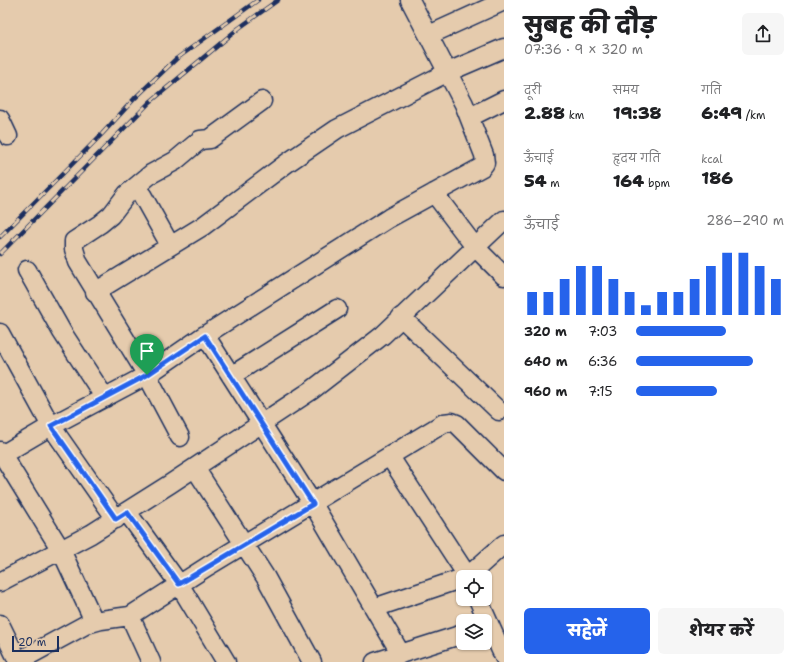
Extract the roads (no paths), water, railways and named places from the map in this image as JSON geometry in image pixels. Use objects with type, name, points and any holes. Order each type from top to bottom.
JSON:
[{"type":"street","points":[[94,621],[61,550],[1,454],[147,375],[205,336],[390,218],[482,167],[485,163],[484,155],[470,117],[410,0]]},
{"type":"street","points":[[428,35],[504,1]]},
{"type":"street","points":[[95,292],[192,233],[226,210],[287,163],[337,129],[448,72],[504,48]]},
{"type":"street","points":[[470,117],[504,100]]},
{"type":"street","points":[[180,437],[147,375],[78,262],[74,248],[74,240],[100,224],[111,215],[127,194],[151,174],[175,161],[200,140],[210,139],[262,101]]},
{"type":"street","points":[[0,120],[8,136]]},
{"type":"street","points":[[434,193],[475,247],[504,276]]},
{"type":"street","points":[[142,195],[170,245]]},
{"type":"street","points":[[0,582],[61,550],[122,515],[262,424],[340,369],[401,317],[504,220]]},
{"type":"street","points":[[27,270],[62,332],[105,398]]},
{"type":"street","points":[[231,376],[337,308]]},
{"type":"street","points":[[401,317],[498,411]]},
{"type":"street","points":[[0,333],[51,426],[179,584],[226,662]]},
{"type":"street","points":[[205,336],[313,504],[402,654]]},
{"type":"street","points":[[0,624],[18,662],[51,642],[94,621],[130,616],[179,584],[313,504],[440,425],[452,422],[457,424],[504,470]]},
{"type":"street","points":[[390,457],[463,570]]},
{"type":"street","points":[[195,468],[244,544],[292,624],[312,662]]},
{"type":"street","points":[[476,570],[504,544]]},
{"type":"street","points":[[374,608],[456,580]]},
{"type":"street","points":[[130,616],[151,662]]},
{"type":"street","points":[[492,635],[504,657]]},
{"type":"street","points":[[374,662],[456,636]]},
{"type":"railway","points":[[0,237],[102,134],[135,98],[176,59],[258,0]]},
{"type":"railway","points":[[0,254],[150,102],[239,28],[278,0]]}]
